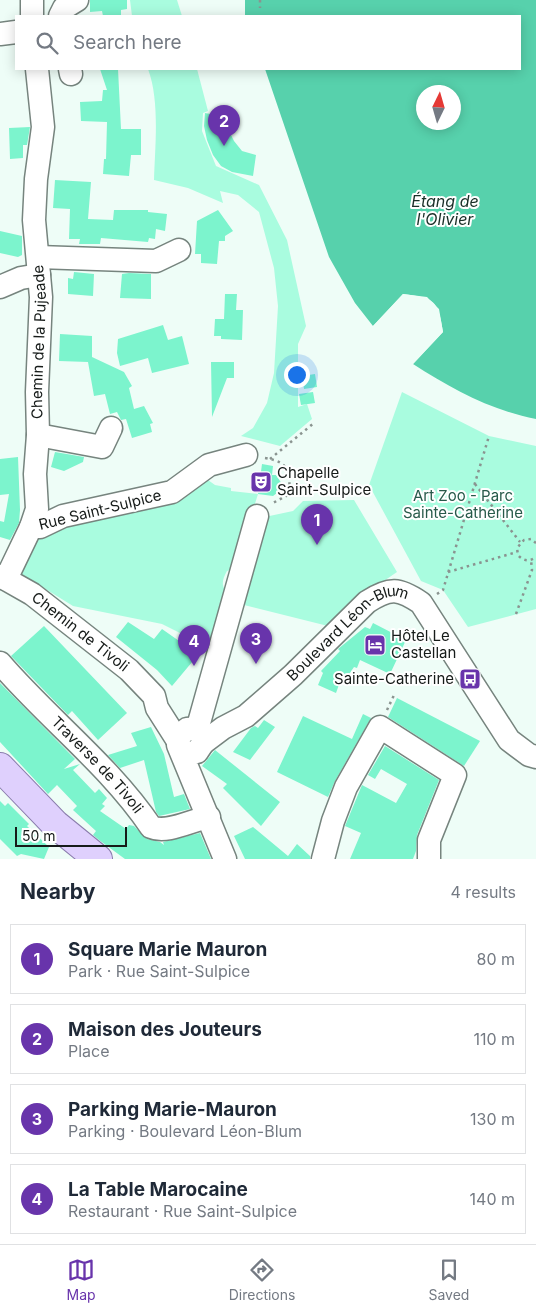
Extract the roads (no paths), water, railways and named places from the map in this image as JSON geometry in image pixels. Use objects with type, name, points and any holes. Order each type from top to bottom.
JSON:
[{"type":"main road","points":[[0,767],[55,824],[98,859]]},
{"type":"street","points":[[32,0],[32,15]]},
{"type":"street","points":[[60,15],[64,8],[77,0]]},
{"type":"street","points":[[0,34],[15,32]]},
{"type":"street","name":"Chemin de la Pujeade","points":[[3,578],[32,527],[37,509],[35,474],[38,434],[37,392],[41,296],[34,220],[36,179],[43,127],[37,70]]},
{"type":"street","points":[[0,287],[21,278],[38,266],[156,261],[179,250]]},
{"type":"street","points":[[38,434],[102,447],[111,428]]},
{"type":"street","name":"Rue Saint-Sulpice","points":[[32,527],[40,527],[63,516],[172,492],[208,465],[246,455]]},
{"type":"street","points":[[225,859],[195,782],[192,740],[257,516]]},
{"type":"street","name":"Chemin de Tivoli","points":[[3,578],[32,594],[129,670],[154,696],[166,699],[192,740]]},
{"type":"street","name":"Boulevard Léon-Blum","points":[[192,740],[223,728],[246,716],[293,676],[367,602],[380,594],[393,590],[406,593],[421,603],[509,740],[532,756]]},
{"type":"street","name":"Traverse de Tivoli","points":[[0,663],[65,732],[119,785],[151,827],[157,830],[209,817]]},
{"type":"street","points":[[323,859],[333,821],[346,787],[380,727],[455,774],[438,820],[428,840],[429,859]]},
{"type":"water","name":"Étang de l'Olivier","points":[[245,0],[536,0],[536,419],[503,410],[472,398],[413,364],[443,332],[437,307],[428,299],[403,294],[373,326],[355,303],[329,257],[265,70],[521,70],[521,15],[245,15]]},
{"type":"place","name":"Maison des Jouteurs","points":[[224,146]]},
{"type":"place","name":"Chapelle Saint-Sulpice","points":[[261,482]]},
{"type":"place","name":"Square Marie Mauron","points":[[317,545]]},
{"type":"place","name":"Hôtel Le Castellan","points":[[375,645]]},
{"type":"place","name":"Parking Marie-Mauron","points":[[256,664]]},
{"type":"place","name":"La Table Marocaine","points":[[194,666]]},
{"type":"place","name":"Sainte-Catherine","points":[[470,679]]},
{"type":"park label","name":"Art Zoo - Parc Sainte-Catherine","points":[[463,504]]}]
